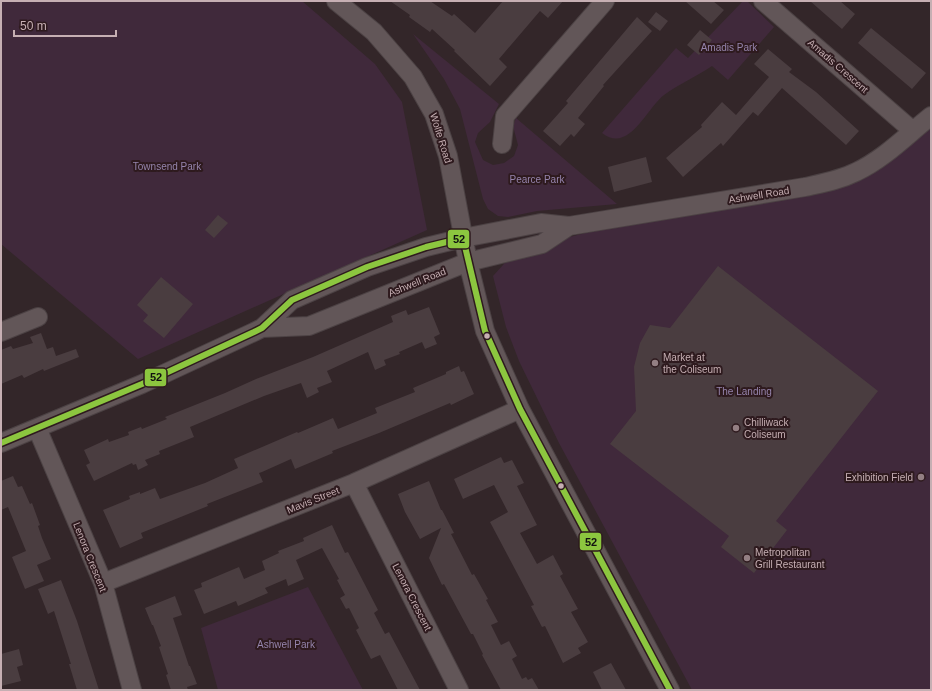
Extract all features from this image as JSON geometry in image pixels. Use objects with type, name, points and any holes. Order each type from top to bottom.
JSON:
[{"type":"street","name":"Wolfe Road","points":[[336,1],[374,32],[413,77],[434,114],[448,156],[468,262],[485,331],[520,410],[670,690]]},
{"type":"street","points":[[502,144],[505,116],[605,1]]},
{"type":"street","name":"Amadis Crescent","points":[[763,1],[913,131]]},
{"type":"street","name":"Ashwell Road","points":[[1,443],[142,384],[262,328],[292,300],[367,267],[426,247],[463,238],[541,223],[569,226],[805,187],[838,179],[871,164],[931,116]]},
{"type":"street","name":"Ashwell Road","points":[[262,328],[309,326],[468,262],[542,244],[569,226]]},
{"type":"street","points":[[1,332],[38,317]]},
{"type":"street","name":"Mavis Street","points":[[102,583],[354,483],[520,410]]},
{"type":"street","name":"Lenora Crescent","points":[[36,428],[102,583],[132,690]]},
{"type":"street","name":"Lenora Crescent","points":[[354,483],[459,690]]},
{"type":"green space","name":"Townsend Park","points":[[1,1],[302,1],[375,64],[402,102],[427,230],[138,359],[1,244]]},
{"type":"green space","name":"Amadis Park","points":[[743,1],[747,1],[774,27],[728,80],[712,66],[664,95],[629,134],[621,138],[612,138],[602,133],[676,48],[688,58]]},
{"type":"green space","name":"Pearce Park","points":[[413,34],[499,104],[490,122],[478,133],[475,142],[483,160],[493,165],[504,163],[514,156],[518,145],[513,126],[516,118],[617,204],[537,211],[508,217],[498,216],[488,209],[483,199],[460,109],[444,79]]},
{"type":"green space","name":"The Landing","points":[[931,124],[931,690],[692,690],[559,443],[519,361],[506,327],[493,276],[512,255],[562,239],[647,217],[814,190]]},
{"type":"green space","name":"Ashwell Park","points":[[308,587],[363,690],[218,690],[201,628]]},
{"type":"building","points":[[390,1],[430,1],[452,16],[454,14],[475,33],[503,1],[563,1],[548,18],[540,11],[499,59],[507,67],[490,86],[432,29],[430,32]]},
{"type":"building","points":[[685,1],[713,1],[724,10],[711,24]]},
{"type":"building","points":[[810,1],[840,1],[855,14],[842,29]]},
{"type":"building","points":[[656,12],[668,21],[660,31],[648,22]]},
{"type":"building","points":[[637,17],[652,31],[603,85],[604,86],[578,118],[585,124],[574,137],[571,134],[560,146],[543,131],[568,103],[566,101]]},
{"type":"building","points":[[871,28],[926,73],[912,89],[858,43]]},
{"type":"building","points":[[700,30],[712,40],[699,55],[687,45]]},
{"type":"building","points":[[768,49],[792,69],[789,72],[816,92],[859,131],[846,145],[782,88],[758,116],[753,112],[723,146],[721,143],[683,177],[666,158],[702,127],[701,125],[722,102],[736,115],[769,77],[754,64]]},
{"type":"building","points":[[646,157],[652,182],[614,192],[608,167]]},
{"type":"building","points":[[218,215],[228,223],[214,238],[205,230]]},
{"type":"building","name":"Chilliwack Coliseum","points":[[718,266],[878,391],[776,521],[787,530],[754,573],[721,547],[729,536],[610,444],[636,411],[634,367],[640,343],[650,325],[670,328]]},
{"type":"building","points":[[161,277],[193,304],[164,338],[143,321],[148,315],[137,305]]},
{"type":"building","points":[[429,307],[440,334],[434,337],[437,344],[425,349],[422,342],[399,352],[400,354],[384,360],[386,365],[375,370],[368,352],[327,371],[332,382],[317,388],[319,392],[307,398],[301,383],[264,396],[190,427],[194,437],[159,451],[160,454],[145,460],[148,465],[138,470],[136,464],[133,465],[132,463],[94,481],[86,465],[90,463],[84,450],[108,439],[109,442],[129,435],[128,432],[141,427],[142,429],[167,419],[165,417],[313,357],[393,322],[391,316],[406,310],[408,315]]},
{"type":"building","points":[[41,333],[47,349],[53,347],[56,356],[76,349],[79,357],[44,371],[43,369],[24,378],[22,375],[1,384],[1,350],[11,346],[13,349],[33,343],[30,337]]},
{"type":"building","points":[[459,366],[461,372],[464,371],[474,394],[451,405],[450,403],[332,451],[333,453],[295,469],[291,459],[259,473],[263,482],[207,504],[208,506],[141,533],[143,538],[120,548],[103,510],[130,499],[129,496],[140,492],[140,494],[155,488],[160,499],[205,483],[238,468],[234,459],[333,418],[338,429],[377,413],[375,408],[415,392],[413,388],[446,374],[446,372]]},
{"type":"building","points":[[501,457],[504,463],[512,460],[524,483],[517,486],[537,525],[520,533],[537,564],[553,555],[563,574],[560,576],[578,609],[571,612],[588,642],[578,648],[581,653],[563,663],[545,626],[542,627],[531,606],[534,605],[490,522],[508,512],[494,485],[463,499],[454,479]]},
{"type":"building","points":[[13,476],[18,487],[22,486],[30,504],[32,503],[40,525],[38,526],[42,538],[51,559],[37,565],[44,581],[25,589],[12,557],[26,551],[8,507],[1,510],[1,481]]},
{"type":"building","points":[[429,481],[441,510],[454,533],[451,534],[472,575],[474,574],[488,599],[486,600],[498,622],[491,625],[501,645],[509,641],[517,656],[512,659],[522,679],[526,677],[528,680],[532,678],[539,690],[501,690],[482,655],[483,654],[473,634],[471,634],[444,584],[442,585],[429,558],[441,528],[420,539],[405,512],[398,494]]},
{"type":"building","points":[[332,525],[345,553],[348,552],[378,610],[374,613],[385,634],[389,632],[420,690],[398,690],[380,655],[371,659],[356,630],[359,628],[349,608],[346,609],[340,598],[345,595],[337,580],[339,579],[322,548],[296,560],[304,579],[288,586],[286,579],[265,588],[268,593],[238,606],[236,601],[204,614],[194,590],[202,587],[201,583],[239,567],[244,579],[265,570],[262,561],[279,553],[278,551],[304,541],[303,538]]},
{"type":"building","points":[[61,580],[77,621],[99,690],[77,690],[69,664],[71,664],[54,611],[48,614],[38,589]]},
{"type":"building","points":[[175,596],[182,615],[173,618],[189,666],[197,684],[187,687],[188,690],[171,690],[166,675],[168,674],[159,647],[161,646],[145,608]]},
{"type":"building","points":[[19,649],[23,665],[17,667],[21,681],[1,686],[1,654]]},
{"type":"building","points":[[611,663],[626,690],[602,690],[593,672]]},
{"type":"transit line","name":"52","points":[[1,443],[142,384],[254,332],[262,328],[292,300],[367,267],[426,247],[463,238],[485,331],[520,409],[670,690]]},
{"type":"place","name":"Market at the Coliseum","points":[[655,363]]},
{"type":"place","name":"Chilliwack Coliseum","points":[[736,428]]},
{"type":"place","name":"Exhibition Field","points":[[921,477]]},
{"type":"place","name":"Metropolitan Grill Restaurant","points":[[747,558]]}]
